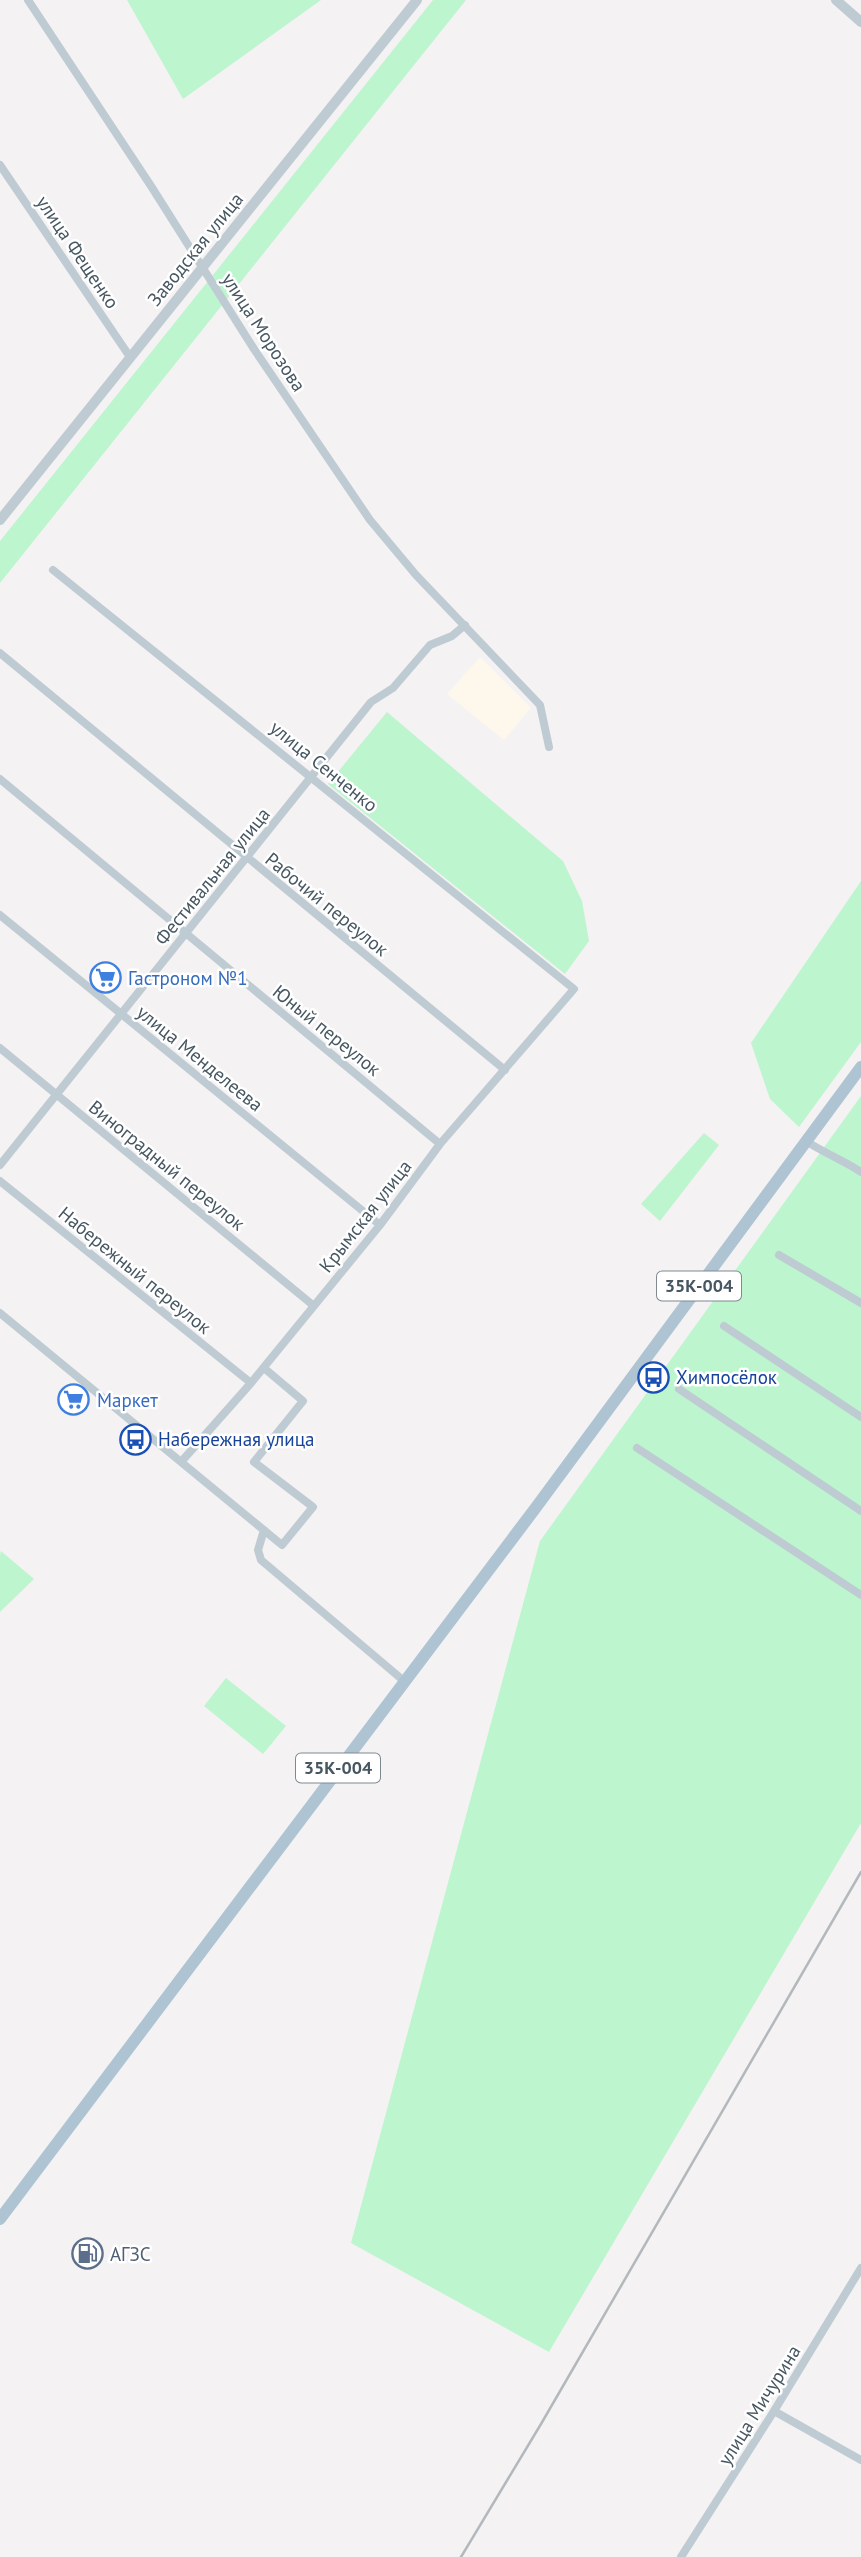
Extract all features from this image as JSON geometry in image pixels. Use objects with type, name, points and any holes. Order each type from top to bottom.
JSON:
[{"type":"main road","name":"35К-004","points":[[0,2219],[537,1506],[861,1067]]},
{"type":"street","name":"улица Морозова","points":[[28,0],[254,349],[370,520],[412,570],[540,705],[548,747]]},
{"type":"street","name":"Заводская улица","points":[[0,520],[417,0]]},
{"type":"street","points":[[836,0],[861,22]]},
{"type":"street","name":"улица Фещенко","points":[[0,165],[130,357]]},
{"type":"street","name":"улица Сенченко","points":[[53,570],[573,989]]},
{"type":"street","name":"Фестивальная улица","points":[[0,1165],[371,702],[393,688],[430,645],[452,636],[465,625]]},
{"type":"street","name":"Рабочий переулок","points":[[0,653],[246,859],[505,1070]]},
{"type":"street","name":"Юный переулок","points":[[0,779],[440,1144]]},
{"type":"street","name":"улица Менделеева","points":[[0,915],[380,1225]]},
{"type":"street","name":"Крымская улица","points":[[181,1462],[251,1383],[380,1225],[440,1144],[573,989]]},
{"type":"street","name":"Виноградный переулок","points":[[0,1048],[314,1306]]},
{"type":"street","points":[[806,1141],[861,1172]]},
{"type":"street","name":"Набережный переулок","points":[[0,1181],[251,1383]]},
{"type":"street","points":[[779,1255],[861,1303]]},
{"type":"street","points":[[0,1313],[282,1545],[313,1507],[254,1462],[303,1401],[264,1367]]},
{"type":"street","points":[[724,1326],[861,1417]]},
{"type":"street","points":[[679,1389],[861,1511]]},
{"type":"street","points":[[637,1448],[861,1595]]},
{"type":"street","points":[[264,1530],[258,1550],[261,1560],[404,1681]]},
{"type":"street","name":"улица Мичурина","points":[[681,2557],[775,2411],[861,2268]]},
{"type":"street","points":[[775,2411],[861,2460]]},
{"type":"shaded area","points":[[480,657],[531,708],[504,740],[447,694]]},
{"type":"green space","points":[[127,0],[321,0],[183,99]]},
{"type":"green space","points":[[433,0],[466,0],[0,583],[0,541]]},
{"type":"green space","points":[[387,712],[563,861],[582,901],[589,941],[565,974],[328,784]]},
{"type":"green space","points":[[861,881],[861,1042],[799,1127],[770,1099],[751,1043]]},
{"type":"green space","points":[[861,1096],[861,1823],[549,2352],[351,2243],[540,1541]]},
{"type":"green space","points":[[704,1133],[719,1145],[660,1221],[641,1204]]},
{"type":"green space","points":[[1,1551],[34,1579],[0,1612],[0,1555]]},
{"type":"green space","points":[[226,1678],[286,1726],[263,1754],[204,1706]]},
{"type":"railway","points":[[461,2557],[861,1872]]},
{"type":"place","name":"Гастроном №1","points":[[105,978]]},
{"type":"place","name":"Химпосёлок","points":[[653,1377]]},
{"type":"place","name":"Маркет","points":[[74,1400]]},
{"type":"place","name":"Набережная улица","points":[[135,1439]]},
{"type":"place","name":"АГЗС","points":[[87,2254]]}]
